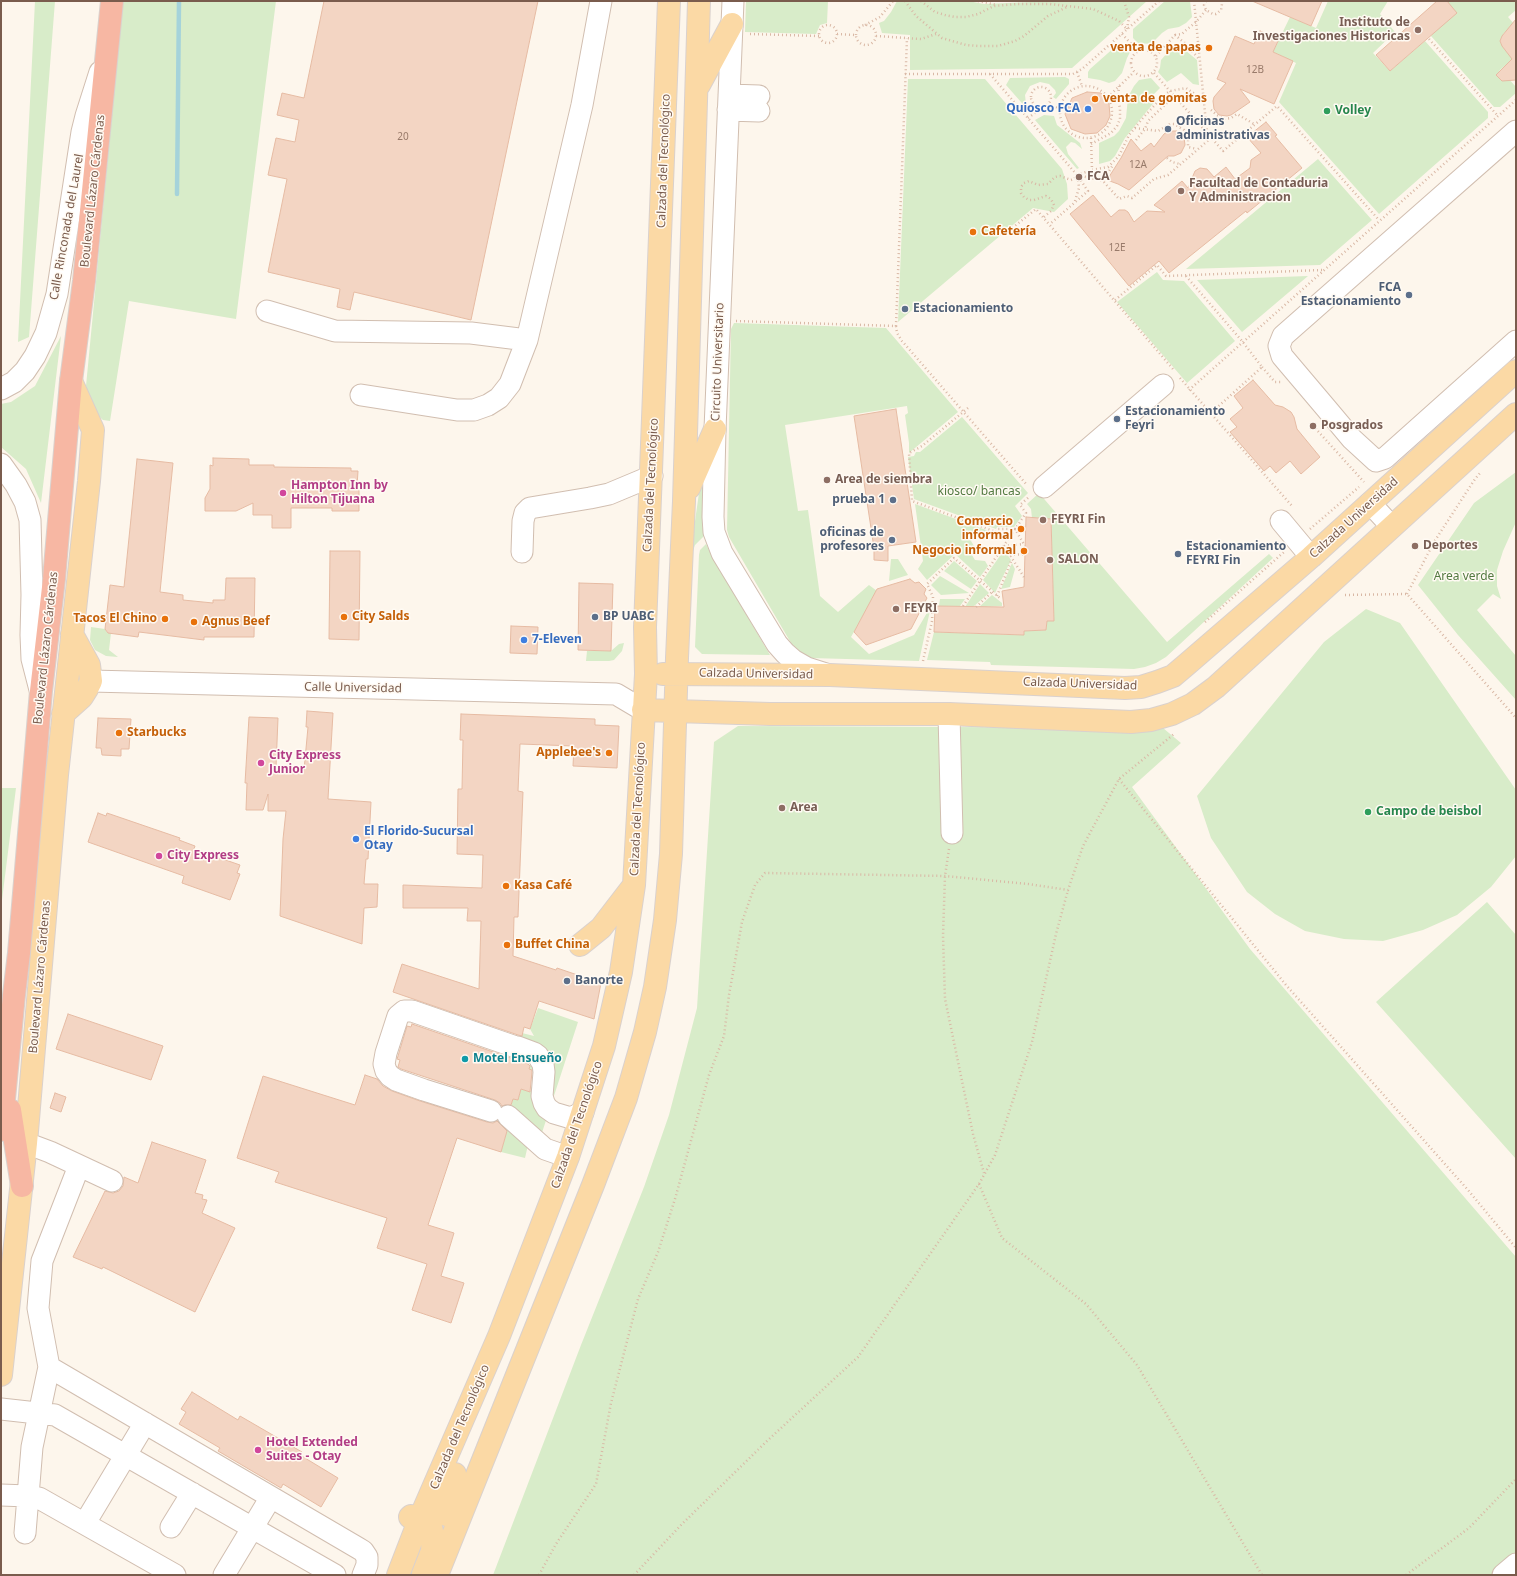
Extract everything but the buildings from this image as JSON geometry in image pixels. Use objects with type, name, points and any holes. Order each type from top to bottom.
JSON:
[{"type":"highway","name":"Boulevard Lázaro Cárdenas","points":[[1,1130],[14,995],[20,953],[41,691],[54,579],[71,382],[84,281],[112,1]]},
{"type":"highway","points":[[1,1026],[14,995]]},
{"type":"highway","points":[[6,1081],[22,1186]]},
{"type":"main road","name":"Calzada del Tecnológico","points":[[398,1575],[420,1518],[499,1336],[568,1157],[604,1046],[621,972],[634,885],[646,674],[646,581],[652,476],[669,1]]},
{"type":"main road","points":[[438,1575],[626,1098],[645,1032],[655,987],[665,920],[671,854],[688,387],[699,1]]},
{"type":"main road","points":[[697,90],[737,29]]},
{"type":"main road","name":"Calzada Universidad","points":[[646,674],[677,665],[830,675],[1125,688],[1141,687],[1157,682],[1172,676],[1311,557],[1516,371]]},
{"type":"main road","name":"Boulevard Lázaro Cárdenas","points":[[1,1375],[22,1186],[63,714],[89,481],[93,430],[71,382]]},
{"type":"main road","points":[[655,385],[688,387]]},
{"type":"main road","points":[[643,710],[770,714],[949,714],[1131,722],[1151,720],[1172,714],[1193,704],[1216,687],[1516,414]]},
{"type":"main road","points":[[684,501],[715,429]]},
{"type":"main road","points":[[646,581],[655,591],[657,643],[659,652],[677,665]]},
{"type":"main road","points":[[63,714],[82,697],[90,681],[89,665],[72,634]]},
{"type":"main road","points":[[641,751],[650,742],[657,745],[659,750],[657,840],[659,856],[669,882]]},
{"type":"main road","points":[[580,945],[601,928],[634,885]]},
{"type":"main road","points":[[463,1510],[453,1517],[444,1514],[443,1506],[488,1381],[499,1336]]},
{"type":"main road","points":[[384,1575],[406,1520],[411,1516],[420,1518],[431,1527],[433,1536],[432,1551],[423,1575]]},
{"type":"street","points":[[361,396],[457,410],[474,410],[488,406],[499,398],[510,384],[527,340],[582,105],[601,1]]},
{"type":"street","name":"Circuito Universitario","points":[[733,1],[737,29],[729,103],[715,429],[714,532],[722,553],[777,644],[793,660],[807,668],[830,675]]},
{"type":"street","name":"Calle Rinconada del Laurel","points":[[1,389],[14,382],[26,371],[46,333],[57,294],[86,116],[107,50]]},
{"type":"street","points":[[729,103],[759,104]]},
{"type":"street","points":[[1513,141],[1283,336],[1279,346],[1282,356],[1352,439],[1376,461],[1385,458],[1516,341]]},
{"type":"street","points":[[267,311],[335,331],[471,333],[527,340]]},
{"type":"street","points":[[1036,489],[1163,385]]},
{"type":"street","points":[[1,464],[16,485],[25,502],[30,520],[32,595],[30,635],[32,659],[41,691]]},
{"type":"street","points":[[522,552],[523,522],[525,513],[530,508],[608,494],[652,476]]},
{"type":"street","points":[[1370,503],[1392,527]]},
{"type":"street","points":[[1281,521],[1296,541],[1311,557]]},
{"type":"street","points":[[616,694],[646,674]]},
{"type":"street","name":"Calle Universidad","points":[[90,681],[616,694],[643,710]]},
{"type":"street","points":[[949,714],[952,833]]},
{"type":"street","points":[[568,1157],[545,1149],[499,1114],[424,1090],[396,1080],[390,1076],[386,1071],[384,1064],[398,1016],[404,1011],[412,1011],[534,1053],[543,1064],[544,1072],[542,1096],[547,1108],[554,1113],[571,1118],[583,1112]]},
{"type":"street","points":[[26,1143],[50,1152],[112,1181]]},
{"type":"street","points":[[24,1533],[32,1447],[49,1366],[38,1308],[42,1261],[79,1166]]},
{"type":"street","points":[[11,1280],[40,1289]]},
{"type":"street","points":[[49,1366],[363,1551],[367,1557],[367,1565],[363,1575]]},
{"type":"street","points":[[1,1409],[55,1415],[334,1575]]},
{"type":"street","points":[[85,1523],[145,1423]]},
{"type":"street","points":[[171,1527],[192,1493]]},
{"type":"street","points":[[1,1495],[39,1498],[175,1575]]},
{"type":"street","points":[[224,1575],[271,1497]]},
{"type":"street","points":[[1503,1575],[1516,1564]]},
{"type":"path","points":[[865,25],[874,28],[876,36],[873,44],[866,46],[860,44],[856,35],[859,28],[880,17],[893,1]]},
{"type":"path","points":[[906,1],[916,16],[942,38],[966,45],[987,47],[1008,44],[1024,36],[1048,16],[1069,6]]},
{"type":"path","points":[[921,1],[935,12],[955,17],[966,17],[978,14],[994,6],[1050,4],[1093,9],[1119,21],[1127,29]]},
{"type":"path","points":[[978,1],[1003,6]]},
{"type":"path","points":[[1124,1],[1129,18],[1127,29]]},
{"type":"path","points":[[905,74],[1073,74],[1078,72],[1159,1]]},
{"type":"path","points":[[1194,1],[1207,133]]},
{"type":"path","points":[[1206,1],[1204,5],[1206,10],[1213,14],[1219,12],[1222,7],[1221,1]]},
{"type":"path","points":[[1156,56],[1175,35],[1182,34],[1196,22],[1206,10]]},
{"type":"path","points":[[827,26],[833,27],[837,34],[835,40],[830,43],[822,41],[819,36],[822,28],[827,26]]},
{"type":"path","points":[[737,29],[819,36]]},
{"type":"path","points":[[837,34],[856,35]]},
{"type":"path","points":[[876,36],[921,39],[936,34]]},
{"type":"path","points":[[1122,34],[1138,51]]},
{"type":"path","points":[[1175,35],[1200,59]]},
{"type":"path","points":[[907,38],[896,326],[897,333],[902,342],[964,412],[1036,489],[1020,505],[1026,513],[963,606]]},
{"type":"path","points":[[1429,39],[1498,116]]},
{"type":"path","points":[[1138,51],[1151,51],[1156,56],[1157,67],[1154,73],[1144,77],[1134,72],[1130,62],[1134,54],[1138,51]]},
{"type":"path","points":[[1078,72],[1082,86]]},
{"type":"path","points":[[1108,97],[1134,72]]},
{"type":"path","points":[[1154,73],[1223,151],[1277,106],[1379,220]]},
{"type":"path","points":[[990,74],[1077,174],[1088,192],[1050,224],[1036,209],[1006,233]]},
{"type":"path","points":[[1082,86],[1098,88],[1108,97],[1112,108],[1110,124],[1099,135],[1091,138],[1083,138],[1069,132],[1061,118],[1060,109],[1067,94],[1082,86]]},
{"type":"path","points":[[1091,144],[1111,133],[1117,126],[1120,119],[1118,97],[1119,86]]},
{"type":"path","points":[[1028,118],[1042,107],[1048,104],[1051,95],[1047,90],[1041,88],[1035,90],[1032,98],[1036,106],[1042,107],[1054,106],[1060,109]]},
{"type":"path","points":[[1103,181],[1129,135],[1163,96],[1170,91],[1186,88],[1204,100]]},
{"type":"path","points":[[1136,140],[1145,129],[1148,121],[1174,96]]},
{"type":"path","points":[[1189,390],[1242,341],[1516,100]]},
{"type":"path","points":[[1211,110],[1224,119],[1231,118],[1237,114],[1254,124]]},
{"type":"path","points":[[1178,126],[1184,123],[1196,121]]},
{"type":"path","points":[[1135,128],[1158,131],[1170,124],[1178,126],[1187,134],[1189,142],[1188,147],[1198,150]]},
{"type":"path","points":[[1091,138],[1092,170]]},
{"type":"path","points":[[1077,174],[1103,181],[1119,200],[1122,197],[1127,196],[1132,198],[1154,179],[1168,175],[1211,138]]},
{"type":"path","points":[[1167,158],[1172,162],[1180,164]]},
{"type":"path","points":[[1044,218],[1051,211],[1054,205],[1051,199],[1046,196],[1034,200],[1024,198],[1020,193],[1021,187],[1024,183],[1029,181],[1038,184],[1048,184],[1055,177],[1064,177],[1071,180],[1074,179],[1077,174],[1108,167],[1116,160]]},
{"type":"path","points":[[1075,203],[1079,188],[1077,174]]},
{"type":"path","points":[[1114,300],[1157,266],[1166,276],[1323,270]]},
{"type":"path","points":[[1186,275],[1262,367],[1211,413]]},
{"type":"path","points":[[734,320],[896,326]]},
{"type":"path","points":[[968,408],[922,446],[909,453],[912,501],[996,532],[998,529],[1015,529]]},
{"type":"path","points":[[1407,594],[1434,542],[1475,479],[1485,468]]},
{"type":"path","points":[[1204,623],[1370,477]]},
{"type":"path","points":[[1004,546],[1025,545],[1015,529]]},
{"type":"path","points":[[1004,546],[1024,577]]},
{"type":"path","points":[[1010,555],[1025,554]]},
{"type":"path","points":[[929,664],[922,664],[932,621],[933,597],[927,584],[954,558],[1000,599]]},
{"type":"path","points":[[997,596],[1012,559]]},
{"type":"path","points":[[1334,578],[1340,595],[1407,594],[1516,718]]},
{"type":"path","points":[[976,607],[992,592]]},
{"type":"path","points":[[634,1575],[682,1524],[767,1441],[858,1357],[979,1184],[995,1155],[1032,1042],[1056,934],[1068,890],[1083,846],[1119,779],[1175,733]]},
{"type":"path","points":[[1119,779],[1286,985],[1468,1190],[1516,1248]]},
{"type":"path","points":[[952,833],[945,876],[943,936],[945,999],[973,1134],[985,1174]]},
{"type":"path","points":[[539,1575],[556,1544],[596,1484],[611,1403],[638,1299],[658,1252],[675,1199],[709,1075],[724,1036],[729,995],[742,922],[755,885],[764,873],[945,876],[1028,884],[1068,890]]},
{"type":"path","points":[[979,1184],[1002,1238],[1086,1304],[1137,1365],[1262,1575]]},
{"type":"path","points":[[1406,1575],[1469,1528],[1516,1479]]},
{"type":"green space","points":[[35,1],[55,1],[29,337],[18,342]]},
{"type":"green space","points":[[123,1],[276,1],[236,319],[129,301],[110,421],[103,420],[96,414],[86,386]]},
{"type":"green space","points":[[746,1],[828,1],[827,23],[820,25],[816,34],[745,32]]},
{"type":"green space","points":[[897,1],[968,1],[984,4],[1054,1],[1147,1],[1072,68],[910,70],[910,35],[882,33],[879,23],[884,21]]},
{"type":"green space","points":[[1165,1],[1190,1],[1192,17],[1179,27],[1168,29],[1151,44],[1138,43],[1133,38],[1133,29]]},
{"type":"green space","points":[[1328,1],[1388,1],[1380,14],[1395,32],[1373,53],[1390,71],[1425,41],[1488,112],[1488,118],[1379,214],[1279,102],[1296,63],[1273,52],[1290,17],[1316,28]]},
{"type":"green space","points":[[1447,1],[1516,1],[1516,10],[1508,17],[1515,25],[1504,33],[1500,41],[1505,50],[1516,56],[1500,70],[1497,75],[1502,81],[1508,78],[1516,87],[1516,93],[1500,107],[1494,107],[1431,36]]},
{"type":"green space","points":[[1122,43],[1130,52],[1122,73],[1115,81],[1109,83],[1088,78],[1088,72],[1090,69],[1116,46]]},
{"type":"green space","points":[[1175,44],[1180,46],[1197,60],[1199,85],[1193,84],[1181,73],[1167,82],[1158,72],[1161,60]]},
{"type":"green space","points":[[1065,77],[1069,79],[1069,84],[1056,99],[1053,97],[1056,93],[1055,90],[1049,84],[1040,82],[1030,86],[1025,95],[1028,110],[1006,85],[1010,78]]},
{"type":"green space","points":[[1151,78],[1160,88],[1153,95],[1156,100],[1125,138],[1115,156],[1110,161],[1099,164],[1099,143],[1114,136],[1119,131],[1126,118],[1128,97],[1134,86],[1139,80]]},
{"type":"green space","points":[[908,79],[985,79],[1062,169],[1067,184],[1068,199],[1054,212],[1033,208],[898,322]]},
{"type":"green space","points":[[1044,115],[1054,116],[1057,125],[1080,143],[1082,149],[1075,143],[1071,142],[1066,147],[1068,154],[1079,168],[1077,169],[1035,120]]},
{"type":"green space","points":[[1318,159],[1372,220],[1320,265],[1186,269]]},
{"type":"green space","points":[[1157,272],[1163,280],[1184,281],[1235,341],[1187,383],[1117,302]]},
{"type":"green space","points":[[1308,276],[1242,332],[1197,280],[1253,278]]},
{"type":"green space","points":[[734,323],[886,328],[958,412],[909,453],[905,415],[908,413],[907,406],[785,425],[798,511],[808,510],[820,596],[838,612],[869,585],[877,591],[851,637],[869,654],[914,635],[931,606],[919,661],[810,658],[800,652],[791,643],[729,537],[727,530],[731,329]]},
{"type":"green space","points":[[61,336],[41,503],[26,469],[1,447],[1,404],[11,402],[35,386]]},
{"type":"green space","name":"kiosco/ bancas","points":[[962,417],[1028,493],[1015,506],[1022,516],[1014,527],[997,527],[996,529],[914,499],[908,457],[914,456],[916,452],[920,452]]},
{"type":"green space","points":[[702,472],[704,473],[702,524],[704,536],[695,545],[693,551],[693,535]]},
{"type":"green space","name":"Area verde","points":[[1516,472],[1516,522],[1503,551],[1497,570],[1497,586],[1501,599],[1493,594],[1477,610],[1516,656],[1516,700],[1458,635],[1418,585],[1474,503]]},
{"type":"green space","points":[[1039,493],[1167,642],[1269,554],[1273,558],[1166,657],[1145,667],[1134,669],[991,665],[990,662],[927,660],[934,632],[1024,635],[1024,631],[1046,630],[1047,621],[1054,621],[1051,519],[1032,518],[1031,509],[1027,504]]},
{"type":"green space","points":[[915,504],[994,533],[993,535],[976,533],[971,541],[974,546],[970,552],[975,560],[985,561],[988,566],[980,577],[955,554],[927,580],[918,569],[923,561]]},
{"type":"green space","points":[[706,544],[770,655],[702,654],[695,647],[699,555],[700,550]]},
{"type":"green space","points":[[1004,550],[1011,560],[995,593],[983,580]]},
{"type":"green space","points":[[891,559],[898,559],[908,575],[889,581]]},
{"type":"green space","points":[[954,561],[977,581],[971,589],[944,571]]},
{"type":"green space","points":[[1012,563],[1015,569],[1010,587],[1001,589]]},
{"type":"green space","points":[[940,576],[969,593],[941,595],[931,585]]},
{"type":"green space","points":[[980,584],[989,593],[973,607],[965,607]]},
{"type":"green space","points":[[992,595],[1002,603],[1002,606],[979,607]]},
{"type":"green space","points":[[940,599],[965,599],[960,606],[939,606]]},
{"type":"green space","points":[[1366,609],[1400,623],[1516,790],[1516,856],[1491,887],[1457,915],[1423,930],[1383,941],[1344,939],[1305,931],[1275,914],[1247,892],[1211,838],[1197,796],[1324,642]]},
{"type":"green space","points":[[91,627],[105,629],[108,633],[111,633],[109,650],[118,657],[106,656],[95,650],[90,640]]},
{"type":"green space","points":[[624,643],[622,651],[614,660],[586,661],[587,651],[611,651],[619,644]]},
{"type":"green space","points":[[738,726],[1163,728],[1181,743],[1132,787],[1250,949],[1516,1257],[1516,1575],[493,1575],[581,1345],[644,1187],[669,1115],[697,1008],[714,742]]},
{"type":"green space","points":[[1,788],[16,788],[1,908]]},
{"type":"green space","points":[[1487,902],[1516,935],[1516,1159],[1376,1002]]},
{"type":"green space","points":[[538,1008],[578,1022],[537,1148],[528,1145],[525,1158],[501,1152],[509,1123],[506,1122],[513,1099],[518,1100],[521,1089],[530,1092],[537,1072],[529,1069],[533,1056],[517,1051],[522,1033],[534,1036],[530,1029]]},
{"type":"waterway","points":[[177,194],[179,1]]},
{"type":"place","name":"Instituto de Investigaciones Historicas","points":[[1418,30]]},
{"type":"place","name":"venta de papas","points":[[1209,48]]},
{"type":"place","name":"venta de gomitas","points":[[1095,99]]},
{"type":"place","name":"Quiosco FCA","points":[[1088,109]]},
{"type":"place","name":"Volley","points":[[1327,111]]},
{"type":"place","name":"Oficinas administrativas","points":[[1168,129]]},
{"type":"place","name":"FCA","points":[[1079,177]]},
{"type":"place","name":"Facultad de Contaduria Y Administracion","points":[[1181,191]]},
{"type":"place","name":"Cafetería","points":[[973,232]]},
{"type":"place","name":"FCA Estacionamiento","points":[[1409,295]]},
{"type":"place","name":"Estacionamiento","points":[[905,309]]},
{"type":"place","name":"Estacionamiento Feyri","points":[[1117,419]]},
{"type":"place","name":"Posgrados","points":[[1313,426]]},
{"type":"place","name":"Area de siembra","points":[[827,480]]},
{"type":"place","name":"Hampton Inn by Hilton Tijuana","points":[[283,493]]},
{"type":"place","name":"prueba 1","points":[[893,500]]},
{"type":"place","name":"FEYRI Fin","points":[[1043,520]]},
{"type":"place","name":"Comercio informal","points":[[1021,529]]},
{"type":"place","name":"oficinas de profesores","points":[[892,540]]},
{"type":"place","name":"Deportes","points":[[1415,546]]},
{"type":"place","name":"Negocio informal","points":[[1024,551]]},
{"type":"place","name":"Estacionamiento FEYRI Fin","points":[[1178,554]]},
{"type":"place","name":"SALON","points":[[1050,560]]},
{"type":"place","name":"FEYRI","points":[[896,609]]},
{"type":"place","name":"City Salds","points":[[344,617]]},
{"type":"place","name":"BP UABC","points":[[595,617]]},
{"type":"place","name":"Tacos El Chino","points":[[165,619]]},
{"type":"place","name":"Agnus Beef","points":[[194,622]]},
{"type":"place","name":"7-Eleven","points":[[524,640]]},
{"type":"place","name":"Starbucks","points":[[119,733]]},
{"type":"place","name":"Applebee's","points":[[609,753]]},
{"type":"place","name":"City Express Junior","points":[[261,763]]},
{"type":"place","name":"Area","points":[[782,808]]},
{"type":"place","name":"Campo de beisbol","points":[[1368,812]]},
{"type":"place","name":"El Florido-Sucursal Otay","points":[[356,839]]},
{"type":"place","name":"City Express","points":[[159,856]]},
{"type":"place","name":"Kasa Café","points":[[506,886]]},
{"type":"place","name":"Buffet China","points":[[507,945]]},
{"type":"place","name":"Banorte","points":[[567,981]]},
{"type":"place","name":"Motel Ensueño","points":[[465,1059]]},
{"type":"place","name":"Hotel Extended Suites - Otay","points":[[258,1450]]}]
